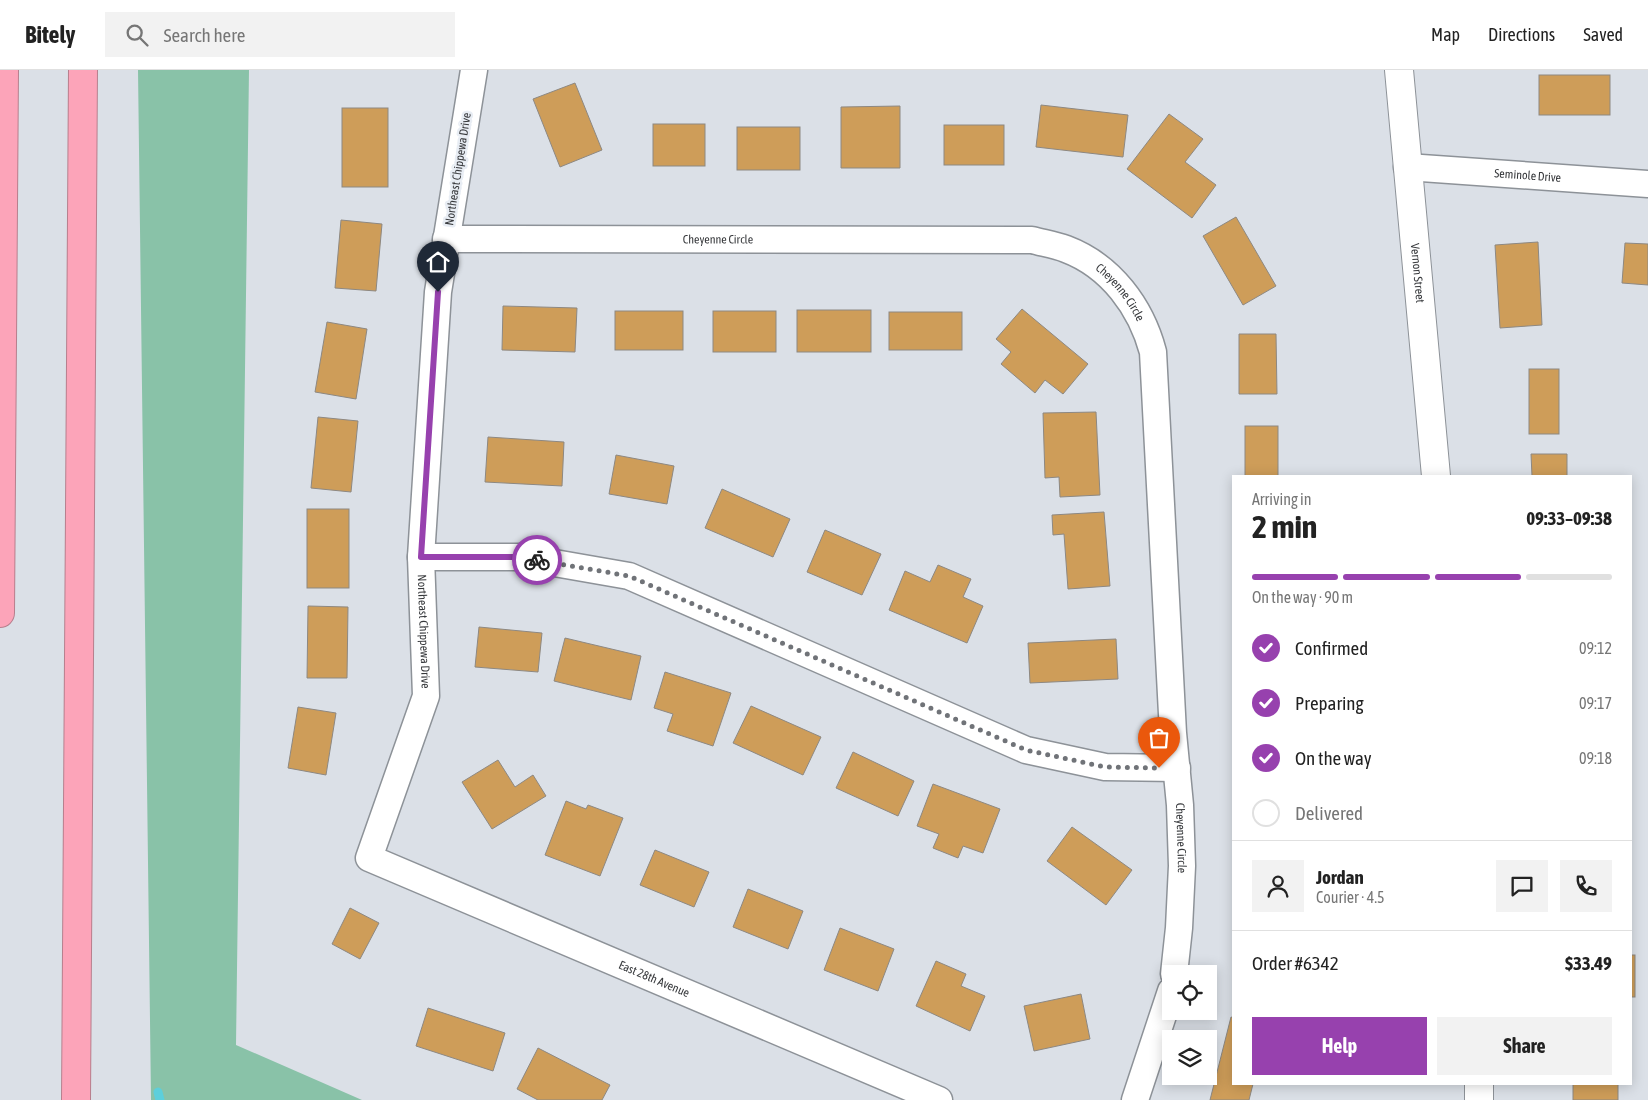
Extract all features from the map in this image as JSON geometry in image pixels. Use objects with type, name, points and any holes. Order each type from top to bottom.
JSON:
[{"type":"highway","points":[[0,613],[4,70]]},
{"type":"highway","points":[[76,1100],[83,70]]},
{"type":"main road","name":"Vernon Street","points":[[1399,70],[1436,475]]},
{"type":"main road","points":[[1478,1100],[1479,1085]]},
{"type":"street","name":"Northeast Chippewa Drive","points":[[369,858],[426,696],[421,557],[438,292],[474,70]]},
{"type":"street","name":"Seminole Drive","points":[[1407,167],[1648,184]]},
{"type":"street","name":"Cheyenne Circle","points":[[446,239],[1032,240],[1065,249],[1096,266],[1122,289],[1133,304],[1149,335],[1153,352],[1182,866],[1175,965]]},
{"type":"street","points":[[421,557],[520,557],[629,576],[1026,750],[1105,767],[1177,768]]},
{"type":"street","name":"East 28th Avenue","points":[[369,858],[939,1100]]},
{"type":"street","points":[[1135,1100],[1162,1018]]},
{"type":"green space","points":[[138,70],[249,70],[236,1045],[362,1100],[151,1100]]},
{"type":"building","points":[[1539,75],[1610,75],[1610,115],[1539,115]]},
{"type":"building","points":[[575,83],[602,150],[560,167],[533,99]]},
{"type":"building","points":[[1041,105],[1128,115],[1123,157],[1036,147]]},
{"type":"building","points":[[900,106],[900,168],[841,168],[841,107]]},
{"type":"building","points":[[342,108],[388,108],[388,187],[342,187]]},
{"type":"building","points":[[1169,114],[1203,139],[1185,162],[1216,185],[1192,218],[1127,169]]},
{"type":"building","points":[[653,124],[705,124],[705,166],[653,166]]},
{"type":"building","points":[[944,125],[1004,125],[1004,165],[944,165]]},
{"type":"building","points":[[737,127],[800,127],[800,170],[737,170]]},
{"type":"building","points":[[1236,217],[1276,286],[1243,305],[1203,236]]},
{"type":"building","points":[[341,220],[382,224],[376,291],[335,288]]},
{"type":"building","points":[[1538,242],[1542,325],[1500,328],[1495,245]]},
{"type":"building","points":[[1625,243],[1648,244],[1648,285],[1622,283]]},
{"type":"building","points":[[503,306],[577,308],[575,352],[502,350]]},
{"type":"building","points":[[1022,309],[1088,364],[1063,394],[1045,380],[1035,393],[1001,364],[1011,352],[996,339]]},
{"type":"building","points":[[797,310],[871,310],[871,352],[797,352]]},
{"type":"building","points":[[615,311],[683,311],[683,350],[615,350]]},
{"type":"building","points":[[713,311],[776,311],[776,352],[713,352]]},
{"type":"building","points":[[889,312],[962,312],[962,350],[889,350]]},
{"type":"building","points":[[327,322],[367,329],[356,399],[315,392]]},
{"type":"building","points":[[1239,334],[1276,334],[1277,394],[1239,394]]},
{"type":"building","points":[[1529,369],[1559,369],[1559,434],[1529,434]]},
{"type":"building","points":[[1096,412],[1100,495],[1060,497],[1059,477],[1045,478],[1043,413]]},
{"type":"building","points":[[318,417],[358,421],[351,492],[311,488]]},
{"type":"building","points":[[1245,426],[1278,426],[1278,475],[1245,475]]},
{"type":"building","points":[[488,437],[564,442],[562,486],[485,482]]},
{"type":"building","points":[[1531,454],[1567,454],[1567,475],[1532,475]]},
{"type":"building","points":[[616,455],[674,466],[667,504],[609,494]]},
{"type":"building","points":[[722,489],[790,519],[773,557],[705,528]]},
{"type":"building","points":[[307,509],[349,509],[349,588],[307,588]]},
{"type":"building","points":[[1104,512],[1110,586],[1068,589],[1064,534],[1053,535],[1052,515]]},
{"type":"building","points":[[825,530],[881,554],[862,595],[807,572]]},
{"type":"building","points":[[938,565],[971,579],[963,597],[983,606],[967,643],[889,610],[905,571],[930,582]]},
{"type":"building","points":[[308,606],[348,607],[347,678],[307,678]]},
{"type":"building","points":[[479,627],[542,633],[538,672],[475,667]]},
{"type":"building","points":[[565,638],[641,656],[631,700],[554,681]]},
{"type":"building","points":[[1116,639],[1118,679],[1030,683],[1028,643]]},
{"type":"building","points":[[665,672],[731,693],[713,746],[667,731],[673,714],[654,708]]},
{"type":"building","points":[[751,706],[821,737],[803,775],[733,743]]},
{"type":"building","points":[[298,707],[336,713],[326,775],[288,768]]},
{"type":"building","points":[[853,752],[914,781],[898,816],[836,788]]},
{"type":"building","points":[[498,760],[515,787],[533,775],[546,796],[492,829],[462,782]]},
{"type":"building","points":[[933,784],[1000,809],[983,853],[963,846],[958,858],[933,848],[939,834],[917,826]]},
{"type":"building","points":[[566,801],[586,809],[588,805],[623,818],[600,876],[545,855]]},
{"type":"building","points":[[1072,827],[1132,870],[1106,905],[1047,861]]},
{"type":"building","points":[[655,850],[709,872],[694,907],[640,885]]},
{"type":"building","points":[[748,889],[803,911],[788,949],[733,927]]},
{"type":"building","points":[[350,908],[379,923],[360,959],[332,944]]},
{"type":"building","points":[[840,928],[894,949],[878,991],[824,970]]},
{"type":"building","points":[[1632,955],[1635,955],[1635,997],[1632,997]]},
{"type":"building","points":[[936,961],[966,974],[961,986],[985,996],[970,1031],[916,1006]]},
{"type":"building","points":[[1081,994],[1090,1039],[1034,1051],[1024,1006]]},
{"type":"building","points":[[428,1008],[505,1033],[493,1071],[416,1046]]},
{"type":"building","points":[[1231,1017],[1232,1085],[1253,1085],[1249,1100],[1210,1100],[1214,1085],[1217,1085],[1217,1072]]},
{"type":"building","points":[[538,1048],[610,1085],[602,1100],[538,1100],[517,1089]]},
{"type":"building","points":[[1573,1085],[1618,1085],[1618,1100],[1573,1100]]},
{"type":"waterway","points":[[158,1092],[160,1100]]},
{"type":"way so far","points":[[537,560],[629,576],[1026,750],[1105,767],[1159,768]]},
{"type":"route","points":[[438,292],[421,557],[520,557],[537,560]]}]
